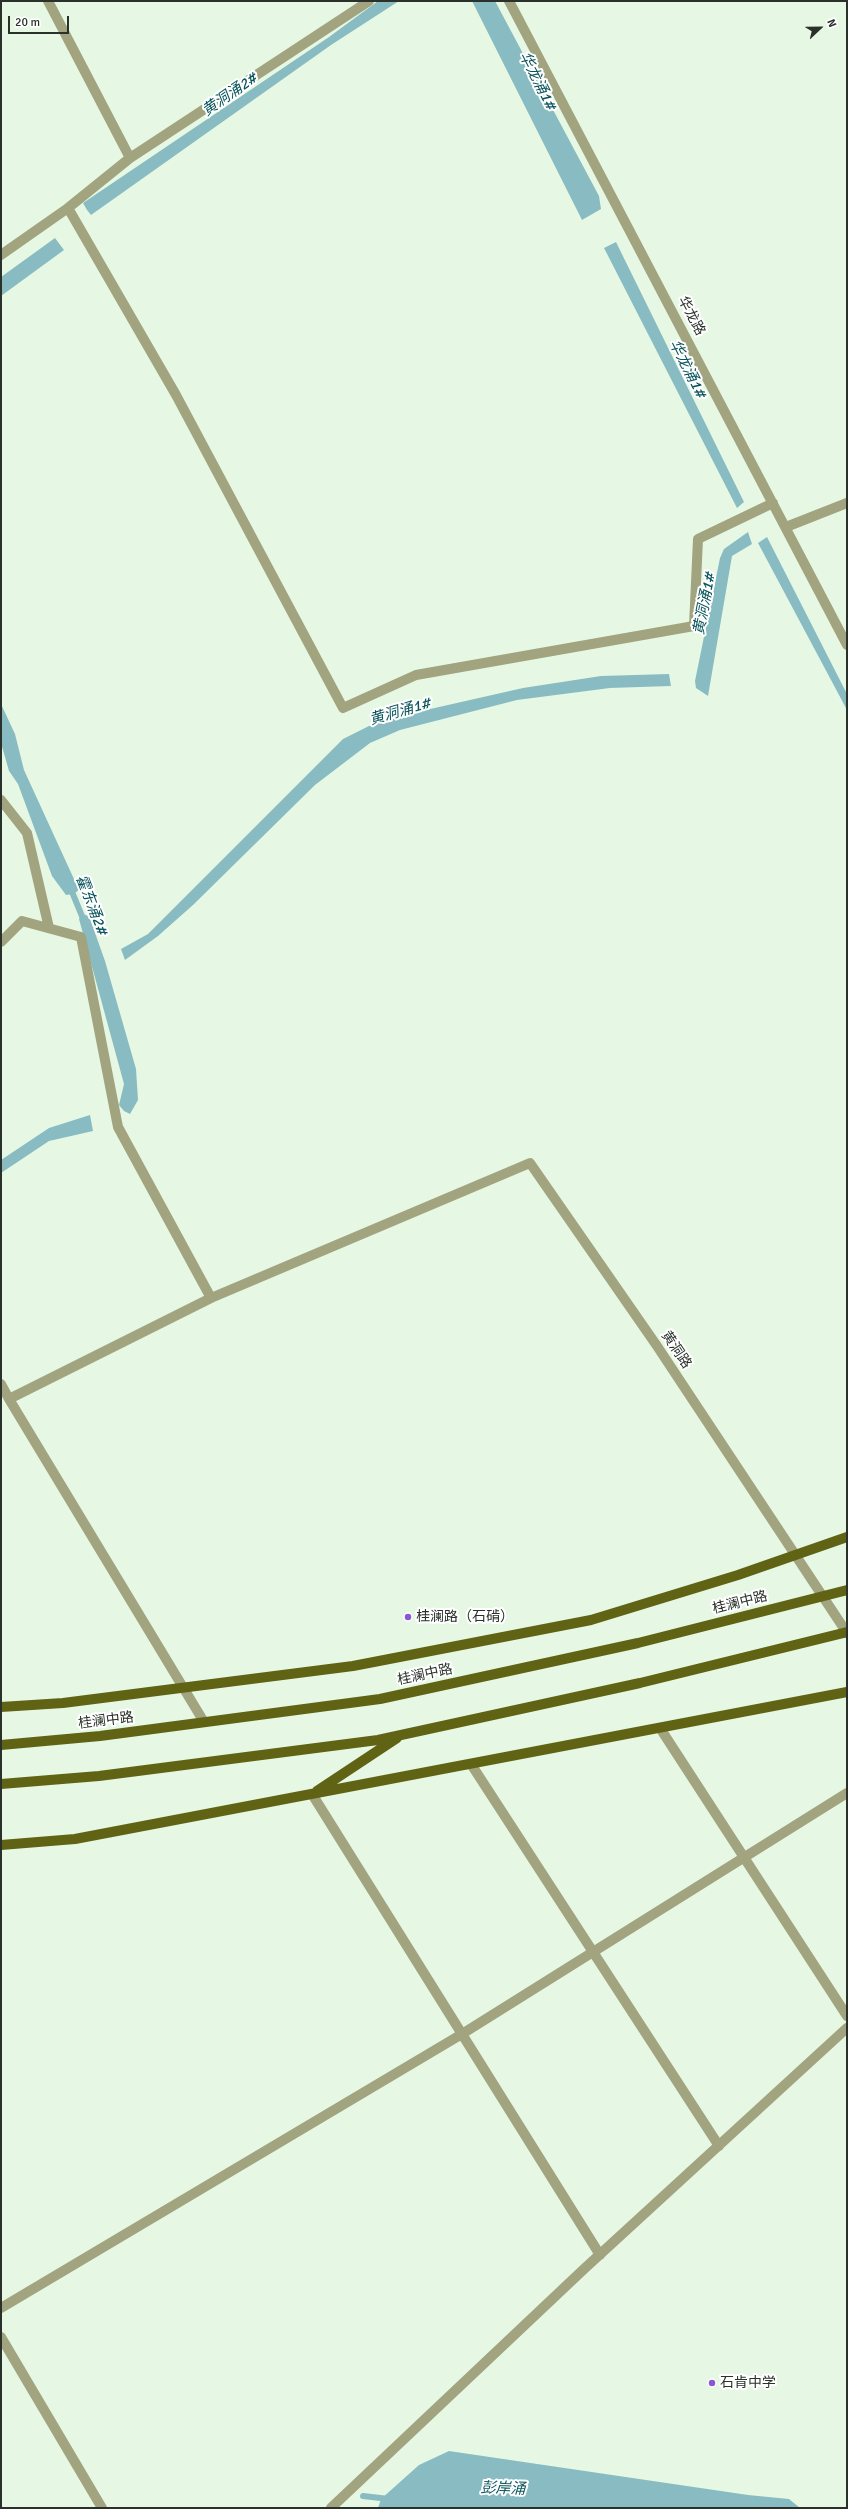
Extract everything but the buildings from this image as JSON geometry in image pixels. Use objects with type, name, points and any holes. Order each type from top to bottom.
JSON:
[{"type":"main road","points":[[1,1707],[63,1703],[353,1666],[591,1620],[738,1575],[847,1536]]},
{"type":"main road","name":"桂澜中路","points":[[1,1745],[100,1736],[380,1699],[638,1643],[847,1590]]},
{"type":"main road","points":[[1,1784],[99,1776],[401,1735],[640,1683],[847,1632]]},
{"type":"main road","points":[[1,1845],[75,1839],[847,1692]]},
{"type":"main road","points":[[312,1794],[401,1735]]},
{"type":"street","points":[[48,1],[130,158]]},
{"type":"street","points":[[1,255],[68,208],[130,158],[369,1]]},
{"type":"street","name":"华龙路","points":[[510,1],[847,645]]},
{"type":"street","points":[[68,208],[176,395],[343,708],[416,675],[694,626],[698,539],[773,503]]},
{"type":"street","points":[[786,527],[847,503]]},
{"type":"street","points":[[1,800],[27,833],[49,928]]},
{"type":"street","points":[[1,942],[22,921],[81,937],[118,1127],[211,1298],[9,1398]]},
{"type":"street","name":"黄洞路","points":[[211,1298],[530,1163],[657,1346],[847,1632]]},
{"type":"street","points":[[1,1384],[182,1688],[204,1722]]},
{"type":"street","points":[[660,1728],[847,2016]]},
{"type":"street","points":[[471,1764],[719,2146]]},
{"type":"street","points":[[1,2308],[462,2034],[847,1793]]},
{"type":"street","points":[[312,1794],[600,2255]]},
{"type":"street","points":[[331,2508],[600,2255],[847,2028]]},
{"type":"street","points":[[1,2337],[102,2508]]},
{"type":"water","points":[[378,1],[399,1],[331,45],[91,215],[87,210],[83,203],[329,37]]},
{"type":"water","name":"华龙涌1#","points":[[472,1],[495,1],[599,196],[601,209],[582,220]]},
{"type":"water","points":[[55,238],[64,250],[1,296],[1,277]]},
{"type":"water","points":[[616,242],[744,502],[737,508],[604,248]]},
{"type":"water","points":[[748,532],[752,544],[732,556],[708,696],[696,688],[695,681],[720,558],[724,549]]},
{"type":"water","points":[[767,537],[847,694],[847,710],[758,543]]},
{"type":"water","points":[[669,674],[671,686],[610,688],[517,700],[400,730],[370,743],[315,785],[193,905],[158,936],[125,960],[121,949],[148,934],[343,739],[371,725],[417,712],[523,688],[601,676]]},
{"type":"water","points":[[1,704],[15,734],[24,770],[79,890],[73,894],[66,895],[52,876],[18,784],[9,771],[1,743]]},
{"type":"water","points":[[82,914],[89,916],[105,961],[136,1069],[138,1100],[130,1114],[124,1111],[119,1105],[124,1084],[79,919]]},
{"type":"water","points":[[90,1115],[93,1131],[49,1141],[1,1173],[1,1160],[49,1128]]},
{"type":"water","points":[[449,2451],[748,2495],[789,2499],[800,2508],[378,2508],[381,2499],[419,2465]]},
{"type":"waterway","name":"霍东涌2#","points":[[70,887],[84,921]]},
{"type":"waterway","name":"彭岸涌","points":[[363,2496],[389,2499]]},
{"type":"place","name":"桂澜路（石𬒔）","points":[[408,1617]]},
{"type":"place","name":"石肯中学","points":[[712,2383]]},
{"type":"water label","name":"黄洞涌2#","points":[[230,95]]},
{"type":"water label","name":"黄洞涌1#","points":[[705,604]]},
{"type":"water label","name":"黄洞涌1#","points":[[400,712]]}]
